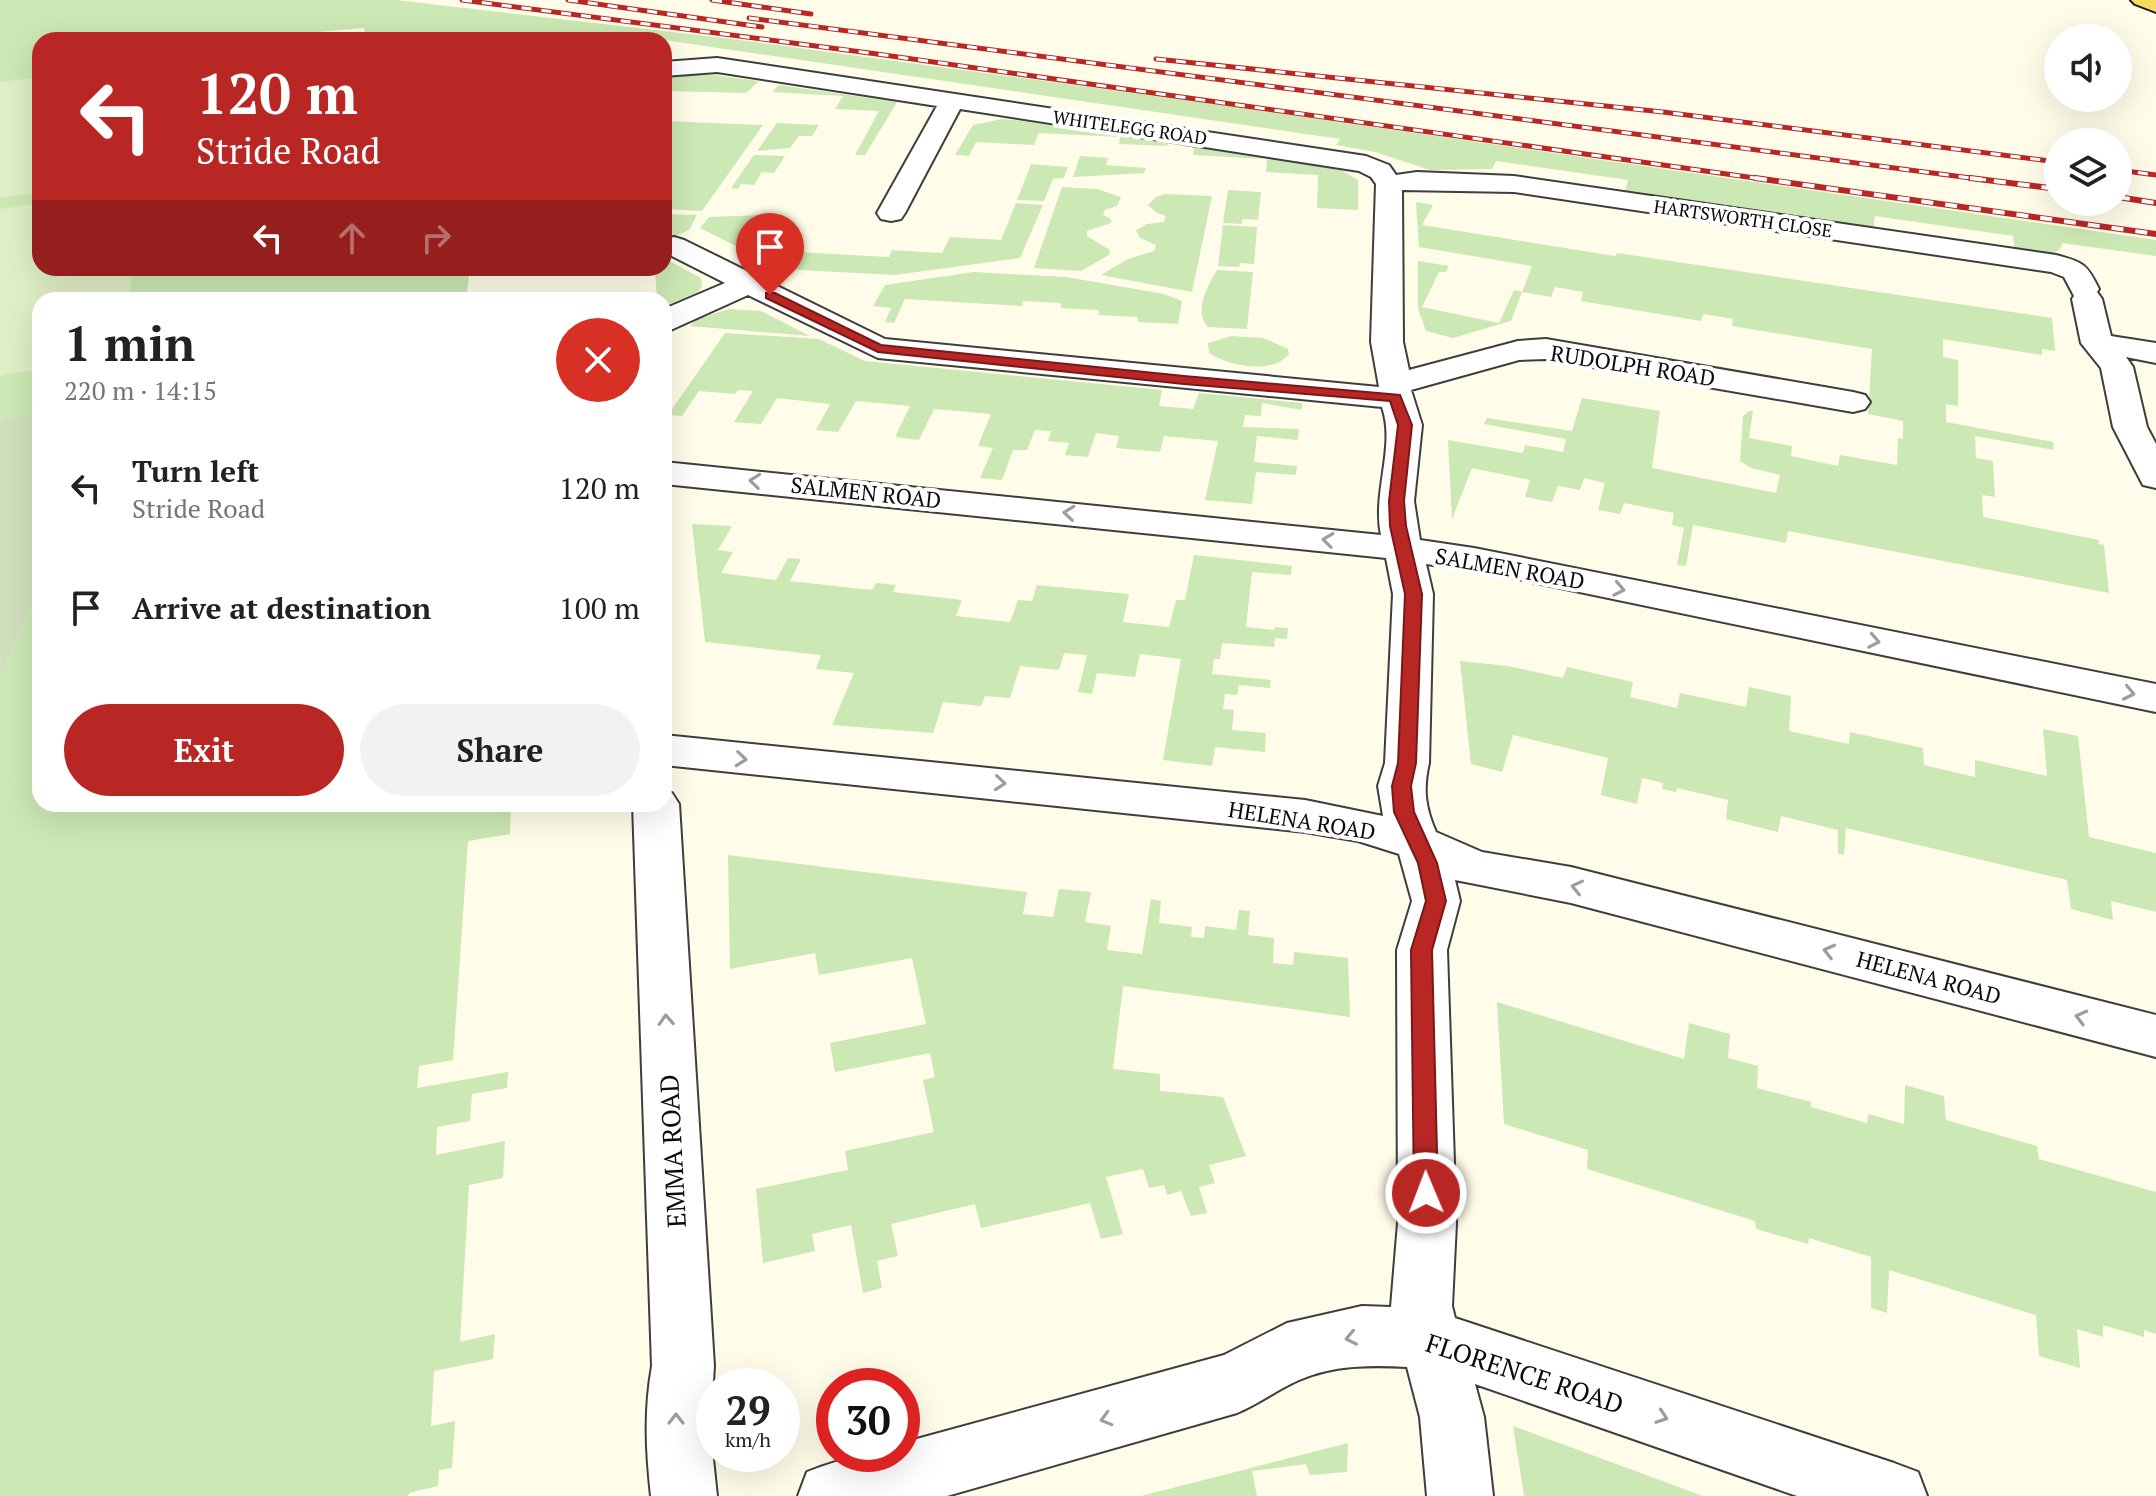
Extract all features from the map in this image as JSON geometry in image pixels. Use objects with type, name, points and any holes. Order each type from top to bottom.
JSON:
[{"type":"main road","points":[[2142,0],[2156,6]]},
{"type":"street","name":"WHITELEGG ROAD","points":[[672,68],[717,65],[1343,159],[1380,171],[1389,184]]},
{"type":"street","points":[[891,213],[952,101]]},
{"type":"street","name":"HARTSWORTH CLOSE","points":[[1389,184],[1417,180],[1514,184],[2056,264],[2076,271],[2097,343]]},
{"type":"street","points":[[1389,184],[1387,342],[1395,391],[1405,425],[1396,501],[1398,526],[1413,594],[1407,763],[1401,786],[1404,812],[1427,863],[1436,901],[1422,950],[1427,1223],[1421,1306],[1452,1417],[1460,1496]]},
{"type":"street","name":"RUDOLPH ROAD","points":[[674,246],[878,348],[1184,380],[1395,391],[1518,351],[1546,349],[1853,402]]},
{"type":"street","points":[[672,316],[748,284]]},
{"type":"street","points":[[2097,343],[2156,353]]},
{"type":"street","points":[[2097,343],[2117,367],[2130,427],[2156,477]]},
{"type":"street","name":"SALMEN ROAD","points":[[672,474],[1474,559],[2156,698]]},
{"type":"street","name":"HELENA ROAD","points":[[672,751],[1305,816],[1359,825],[1416,842],[1473,868],[1571,885],[2156,1036]]},
{"type":"street","name":"EMMA ROAD","points":[[656,812],[683,1366],[676,1400],[676,1438],[684,1496]]},
{"type":"street","name":"FLORENCE ROAD","points":[[831,1496],[1237,1382],[1287,1353],[1362,1335],[1429,1339],[1894,1496]]},
{"type":"green space","points":[[0,0],[396,0],[724,38],[1201,102],[2156,240],[2156,256],[2062,243],[2054,253],[2015,252],[2013,236],[1875,216],[1873,231],[1624,195],[1628,180],[1496,161],[1492,169],[1430,170],[1375,152],[1336,145],[1340,139],[672,41],[672,32],[365,32],[364,28],[318,32],[32,32],[32,276],[469,276],[467,292],[32,292],[32,413],[0,419]]},
{"type":"green space","points":[[698,73],[759,81],[746,93],[672,91],[672,77]]},
{"type":"green space","points":[[32,78],[32,193],[0,198],[0,82]]},
{"type":"green space","points":[[779,85],[897,102],[865,155],[855,155],[879,111],[835,109],[843,96],[772,92]]},
{"type":"green space","points":[[1002,119],[1168,143],[1167,146],[1119,144],[1120,137],[1039,133],[1034,145],[976,142],[969,156],[955,155],[973,125]]},
{"type":"green space","points":[[672,121],[763,125],[702,211],[672,209]]},
{"type":"green space","points":[[777,123],[819,125],[812,136],[799,136],[790,148],[757,151]]},
{"type":"green space","points":[[1188,146],[1341,170],[1358,180],[1358,210],[1317,208],[1318,175],[1266,172],[1267,159],[1193,155],[1194,148]]},
{"type":"green space","points":[[754,155],[785,156],[774,173],[762,172],[754,185],[741,184],[738,189],[731,188]]},
{"type":"green space","points":[[1080,156],[1108,158],[1106,165],[1146,168],[1144,173],[1073,177]]},
{"type":"green space","points":[[1031,164],[1068,167],[1064,178],[1053,179],[1044,201],[1017,200]]},
{"type":"green space","points":[[1062,187],[1097,189],[1121,197],[1117,206],[1105,210],[1103,215],[1111,219],[1111,223],[1087,231],[1087,236],[1110,250],[1109,255],[1081,271],[1034,268]]},
{"type":"green space","points":[[1228,190],[1261,192],[1258,220],[1243,219],[1241,224],[1223,223]]},
{"type":"green space","points":[[1165,194],[1212,196],[1192,292],[1101,275],[1128,259],[1154,251],[1156,245],[1140,238],[1136,230],[1147,224],[1164,222],[1166,216],[1148,205]]},
{"type":"green space","points":[[1416,202],[1433,205],[1422,225],[1615,256],[1617,253],[2052,318],[2055,351],[2042,349],[2042,355],[1943,339],[1943,357],[1958,360],[1958,406],[1946,404],[1946,422],[2053,442],[2054,450],[1975,436],[1976,458],[1993,461],[1995,497],[1982,495],[1983,517],[2099,540],[2099,544],[2104,545],[2109,593],[1788,531],[1786,543],[1693,525],[1686,566],[1677,565],[1684,528],[1672,525],[1674,513],[1624,503],[1620,514],[1598,510],[1605,483],[1584,478],[1580,490],[1558,486],[1552,502],[1525,497],[1530,480],[1472,468],[1452,519],[1448,440],[1523,453],[1525,445],[1563,452],[1566,439],[1484,424],[1487,418],[1572,431],[1582,398],[1660,411],[1652,468],[1776,493],[1780,475],[1751,468],[1740,461],[1743,416],[1749,411],[1753,411],[1749,438],[1792,446],[1791,456],[1838,466],[1840,455],[1897,465],[1898,438],[1903,439],[1903,421],[1868,414],[1872,349],[1732,326],[1733,319],[1703,314],[1701,321],[1581,301],[1583,292],[1555,287],[1551,297],[1522,292],[1532,266],[1419,247]]},
{"type":"green space","points":[[1016,203],[1043,205],[1020,258],[895,275],[782,269],[700,228],[709,217],[762,215],[745,240],[764,242],[760,250],[889,257],[892,250],[942,253],[950,237],[1001,240]]},
{"type":"green space","points":[[32,204],[32,276],[132,276],[130,292],[32,292],[32,370],[0,376],[0,209]]},
{"type":"green space","points":[[672,214],[697,215],[689,230],[672,237]]},
{"type":"green space","points":[[1223,225],[1257,227],[1254,264],[1218,266]]},
{"type":"green space","points":[[1418,261],[1449,266],[1446,272],[1439,272],[1422,307],[1499,323],[1514,290],[1522,292],[1511,321],[1453,338],[1426,331],[1418,309]]},
{"type":"green space","points":[[672,262],[701,278],[702,287],[696,293],[672,303],[672,292],[656,292],[656,276],[672,276]]},
{"type":"green space","points":[[1217,270],[1253,272],[1247,329],[1208,327],[1204,321],[1204,298]]},
{"type":"green space","points":[[974,272],[1066,277],[1164,294],[1182,301],[1178,324],[1138,322],[1138,317],[1099,315],[1099,310],[1061,308],[1061,303],[1023,301],[1022,306],[905,299],[894,323],[885,322],[891,308],[873,306],[885,285]]},
{"type":"green space","points":[[729,309],[761,311],[810,336],[690,326],[697,319]]},
{"type":"green space","points":[[725,333],[819,339],[865,361],[1162,390],[1159,406],[1193,409],[1199,393],[1302,403],[1302,410],[1262,403],[1261,416],[1245,415],[1243,427],[1299,429],[1298,440],[1257,436],[1254,462],[1297,466],[1296,475],[1256,472],[1252,504],[1205,500],[1218,441],[1164,436],[1160,452],[1116,448],[1119,436],[1096,433],[1088,457],[1065,455],[1069,443],[1048,441],[1051,431],[1035,430],[1027,450],[1013,450],[1002,480],[980,478],[993,448],[978,446],[991,414],[934,409],[919,440],[895,437],[910,406],[856,401],[838,432],[816,430],[830,404],[777,398],[761,424],[734,422],[753,391],[738,390],[735,394],[699,391],[682,416],[672,415],[672,409]]},
{"type":"green space","points":[[1231,336],[1263,338],[1288,349],[1289,354],[1272,365],[1250,366],[1227,362],[1209,353],[1208,343]]},
{"type":"green space","points":[[32,413],[32,604],[0,677],[0,419]]},
{"type":"green space","points":[[692,524],[732,526],[718,550],[733,552],[721,573],[776,580],[788,558],[801,559],[790,581],[872,590],[876,583],[896,585],[893,592],[962,600],[956,616],[1010,622],[1018,600],[1032,601],[1037,585],[1129,594],[1123,622],[1169,627],[1176,600],[1185,600],[1194,555],[1292,566],[1291,575],[1252,572],[1246,627],[1288,628],[1287,639],[1275,638],[1274,647],[1222,643],[1220,659],[1214,659],[1212,674],[1271,680],[1270,688],[1239,685],[1237,695],[1225,694],[1223,709],[1234,710],[1232,730],[1266,733],[1265,752],[1215,747],[1212,766],[1163,760],[1181,659],[1140,654],[1135,677],[1097,673],[1092,694],[1078,692],[1087,655],[1064,653],[1059,670],[1020,666],[1010,698],[985,696],[981,706],[943,702],[933,733],[832,725],[854,673],[816,669],[821,655],[705,642]]},
{"type":"green space","points":[[32,604],[32,812],[511,812],[510,834],[468,841],[453,1060],[419,1066],[417,1088],[508,1072],[507,1088],[472,1094],[470,1121],[437,1127],[436,1155],[505,1141],[503,1178],[469,1185],[460,1342],[495,1334],[493,1359],[434,1371],[431,1426],[455,1421],[452,1468],[439,1470],[438,1486],[409,1493],[408,1496],[0,1496],[0,677]]},
{"type":"green space","points":[[1460,661],[1508,666],[1563,678],[1567,667],[1633,682],[1630,697],[1677,708],[1680,693],[1746,707],[1749,687],[1791,696],[1789,731],[1849,744],[1850,732],[1923,748],[1924,765],[1975,777],[1975,760],[2047,776],[2043,729],[2078,736],[2089,837],[2156,853],[2156,912],[2111,901],[2113,920],[2071,909],[2067,880],[1846,828],[1844,855],[1838,854],[1838,830],[1781,816],[1778,832],[1726,819],[1728,800],[1677,788],[1676,792],[1662,789],[1663,783],[1642,778],[1637,804],[1601,795],[1608,758],[1513,735],[1502,772],[1471,764]]},
{"type":"green space","points":[[728,855],[1027,892],[1023,914],[1053,917],[1059,889],[1091,892],[1085,922],[1111,926],[1107,950],[1142,954],[1151,899],[1161,901],[1159,923],[1192,927],[1191,937],[1204,938],[1205,926],[1236,930],[1239,910],[1250,911],[1248,935],[1274,938],[1273,963],[1293,965],[1294,952],[1348,958],[1350,1017],[1123,986],[1113,1069],[1160,1074],[1160,1091],[1223,1097],[1246,1156],[1209,1165],[1215,1183],[1199,1187],[1207,1213],[1191,1216],[1181,1191],[1167,1195],[1164,1185],[1149,1188],[1143,1169],[1106,1177],[1123,1234],[1101,1239],[1090,1203],[981,1228],[975,1204],[891,1224],[898,1256],[877,1261],[882,1288],[863,1293],[851,1225],[812,1234],[815,1251],[763,1263],[756,1189],[848,1170],[845,1151],[934,1132],[923,1080],[935,1077],[930,1053],[835,1072],[830,1043],[926,1024],[912,958],[819,975],[815,953],[730,969]]},
{"type":"green space","points":[[1497,1002],[1684,1059],[1689,1023],[1730,1034],[1728,1058],[1758,1066],[1757,1088],[1811,1102],[1811,1107],[1867,1123],[1868,1114],[1904,1124],[1905,1085],[1944,1096],[1946,1120],[2037,1146],[2039,1159],[2156,1192],[2156,1334],[2144,1330],[2144,1337],[2103,1325],[2103,1337],[2077,1329],[2080,1368],[2039,1356],[2036,1315],[1889,1270],[1887,1313],[1871,1308],[1871,1257],[1809,1238],[1808,1244],[1756,1229],[1755,1221],[1587,1169],[1588,1150],[1504,1124]]},
{"type":"green space","points":[[1513,1426],[1703,1496],[1524,1496]]},
{"type":"green space","points":[[1348,1443],[1347,1472],[1310,1475],[1306,1464],[1252,1471],[1257,1496],[1141,1496]]},
{"type":"railway","points":[[462,0],[877,54],[1769,180]]},
{"type":"railway","points":[[568,0],[762,27]]},
{"type":"railway","points":[[712,0],[811,14]]},
{"type":"railway","points":[[749,18],[1986,180]]},
{"type":"railway","points":[[1156,59],[1663,112],[2044,160]]},
{"type":"railway","points":[[2132,172],[2156,175]]},
{"type":"railway","points":[[1755,178],[2156,234]]},
{"type":"railway","points":[[1970,178],[1986,180]]},
{"type":"railway","points":[[1986,180],[2044,187]]},
{"type":"railway","points":[[2132,199],[2156,203]]},
{"type":"route","points":[[770,295],[878,348],[1395,398],[1405,425],[1403,464],[1396,501],[1398,526],[1413,594],[1407,763],[1401,786],[1404,812],[1427,863],[1436,901],[1422,950],[1426,1193]]}]
